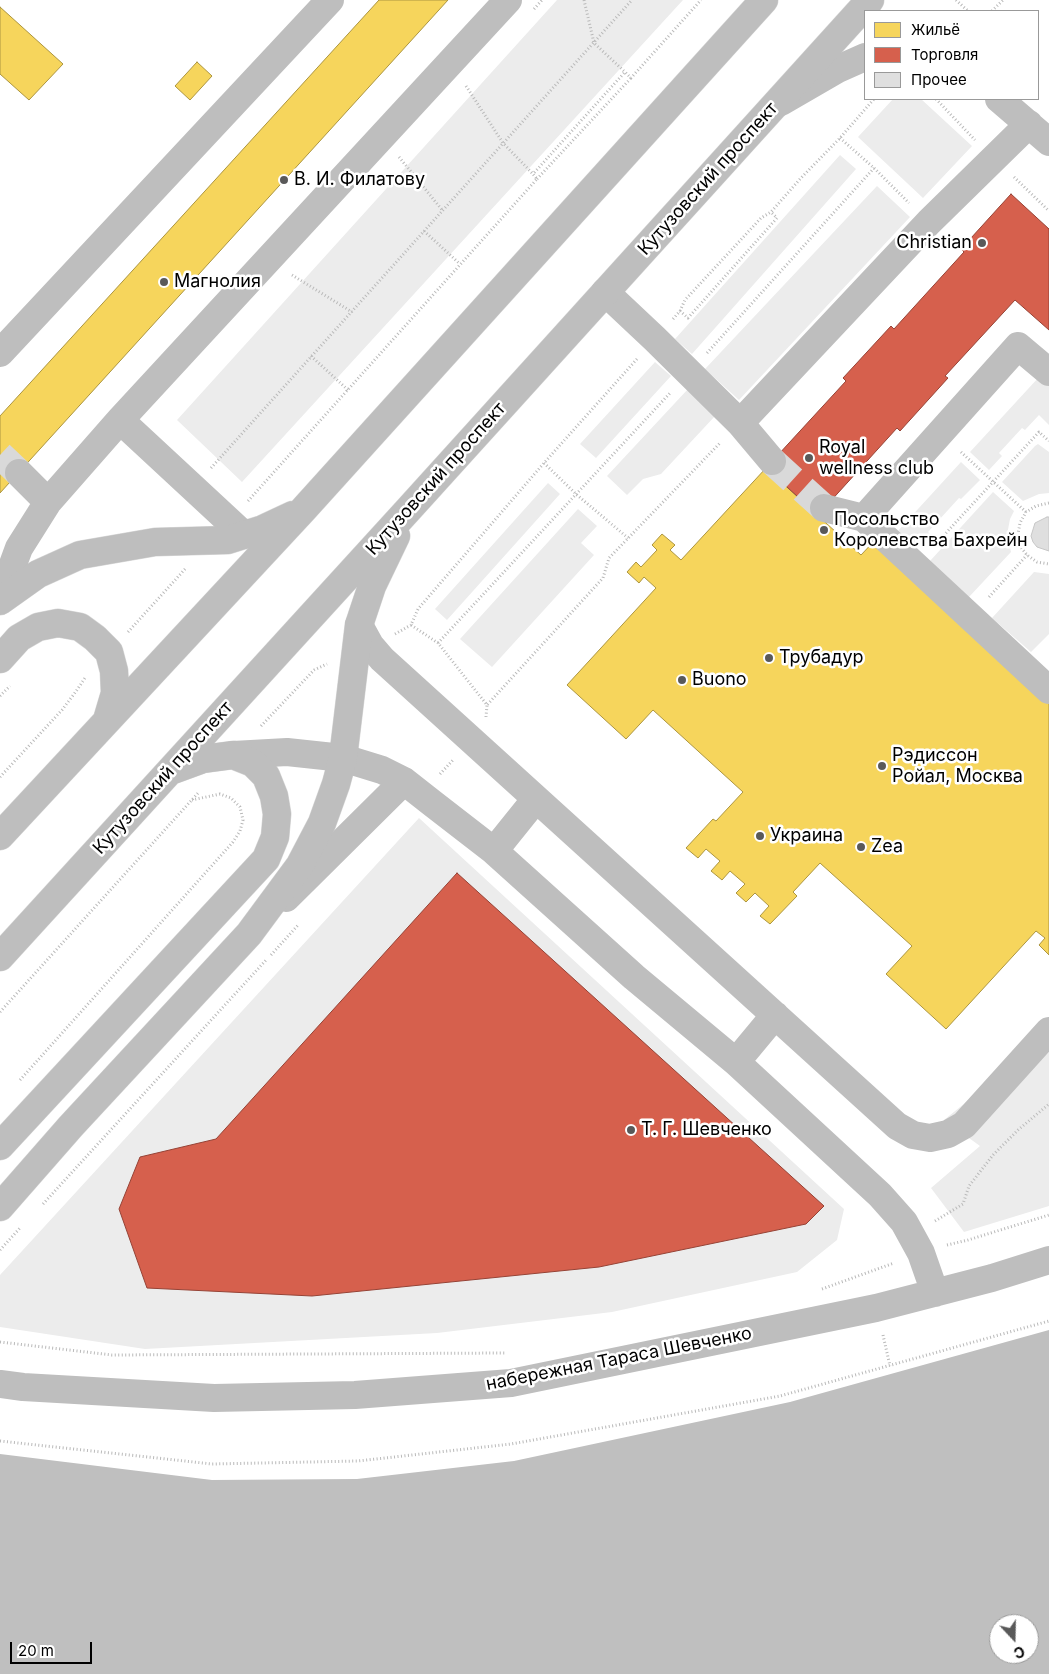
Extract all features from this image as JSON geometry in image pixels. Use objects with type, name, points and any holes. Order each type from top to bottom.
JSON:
[{"type":"main road","points":[[0,353],[330,0]]},
{"type":"main road","points":[[0,600],[18,548],[48,502],[120,420],[508,0]]},
{"type":"main road","points":[[0,836],[303,510],[764,0]]},
{"type":"main road","name":"Кутузовский проспект","points":[[0,957],[870,0]]},
{"type":"main road","points":[[775,105],[838,69],[864,57]]},
{"type":"main road","points":[[740,423],[929,222],[1039,133],[1000,100]]},
{"type":"main road","points":[[605,292],[740,423],[772,461]]},
{"type":"main road","points":[[864,518],[1018,346],[1049,372]]},
{"type":"main road","points":[[120,420],[229,532]]},
{"type":"main road","points":[[19,473],[48,502]]},
{"type":"main road","points":[[824,508],[864,518],[1049,690]]},
{"type":"main road","points":[[0,600],[38,574],[80,555],[155,542],[263,528],[303,510]]},
{"type":"main road","points":[[249,934],[300,865],[322,823],[344,758],[372,586],[408,510]]},
{"type":"main road","points":[[0,659],[19,638],[38,627],[58,623],[80,627],[109,652],[114,671],[115,693],[107,720]]},
{"type":"main road","points":[[362,640],[897,1126],[913,1135],[930,1138],[948,1134],[964,1125],[1049,1031]]},
{"type":"main road","points":[[169,772],[203,759],[287,752],[344,758],[382,770],[412,788],[494,851],[634,977],[736,1062],[880,1195],[904,1222],[922,1253],[935,1293]]},
{"type":"main road","points":[[0,1146],[266,858],[274,837],[276,814],[274,796],[266,776],[253,762],[233,755]]},
{"type":"main road","points":[[0,1207],[71,1126],[249,934],[412,788]]},
{"type":"main road","points":[[494,851],[536,800]]},
{"type":"main road","points":[[736,1062],[775,1015]]},
{"type":"main road","name":"набережная Тараса Шевченко","points":[[0,1384],[23,1388],[214,1398],[355,1395],[511,1383],[876,1308],[1049,1260]]},
{"type":"path","points":[[584,0],[594,43],[631,78]]},
{"type":"path","points":[[209,471],[632,0]]},
{"type":"path","points":[[0,777],[62,710],[85,678],[109,652],[229,532],[348,390],[460,264],[701,0]]},
{"type":"path","points":[[956,0],[967,10]]},
{"type":"path","points":[[993,10],[1003,0]]},
{"type":"path","points":[[533,174],[625,72]]},
{"type":"path","points":[[465,85],[503,144],[537,179]]},
{"type":"path","points":[[412,625],[418,608],[680,311],[685,300],[754,225],[771,212],[873,100]]},
{"type":"path","points":[[840,138],[874,168],[929,222]]},
{"type":"path","points":[[399,157],[443,210]]},
{"type":"path","points":[[438,643],[577,495],[874,168]]},
{"type":"path","points":[[680,311],[688,318],[777,218],[771,212]]},
{"type":"path","points":[[424,231],[460,264]]},
{"type":"path","points":[[292,276],[352,312]]},
{"type":"path","points":[[312,356],[348,390]]},
{"type":"path","points":[[412,788],[471,741],[486,725],[487,705],[603,578],[609,558],[740,423]]},
{"type":"path","points":[[928,553],[1039,432],[1049,441]]},
{"type":"path","points":[[958,449],[1026,512]]},
{"type":"path","points":[[544,463],[577,495],[628,538]]},
{"type":"path","points":[[1049,503],[1036,506],[1026,512],[1020,523],[1018,534],[1020,546],[1027,555],[1037,562],[1049,564]]},
{"type":"path","points":[[983,604],[1027,555]]},
{"type":"path","points":[[233,755],[314,670],[362,640],[412,625]]},
{"type":"path","points":[[412,625],[438,643],[487,705]]},
{"type":"path","points":[[84,671],[85,678]]},
{"type":"path","points":[[0,696],[12,683]]},
{"type":"path","points":[[0,1012],[203,787]]},
{"type":"path","points":[[20,1080],[240,831],[243,820],[240,807],[231,798],[220,794],[191,800]]},
{"type":"path","points":[[40,1207],[300,922]]},
{"type":"path","points":[[938,1229],[935,1220],[963,1204],[968,1186],[993,1155],[1018,1130],[1049,1104]]},
{"type":"path","points":[[820,1289],[922,1253],[1049,1215]]},
{"type":"path","points":[[0,1250],[27,1221]]},
{"type":"path","points":[[0,1441],[212,1464],[358,1461],[511,1444],[780,1396],[1049,1322]]},
{"type":"path","points":[[0,1342],[112,1355],[507,1353]]},
{"type":"shaded area","points":[[557,0],[683,0],[242,482],[177,420]]},
{"type":"shaded area","points":[[892,100],[922,100],[972,146],[923,198],[858,137]]},
{"type":"shaded area","points":[[840,155],[856,169],[692,354],[675,339]]},
{"type":"shaded area","points":[[877,186],[910,217],[739,400],[705,369]]},
{"type":"shaded area","points":[[655,362],[671,376],[596,458],[580,444]]},
{"type":"shaded area","points":[[1039,377],[1049,386],[1049,425],[1039,415],[1025,430],[1022,428],[999,453],[1002,456],[989,470],[970,452]]},
{"type":"shaded area","points":[[688,389],[716,415],[661,474],[643,479],[627,495],[607,476]]},
{"type":"shaded area","points":[[1038,444],[1049,452],[1049,493],[1039,494],[1023,501],[1002,482]]},
{"type":"shaded area","points":[[961,462],[980,480],[961,499],[959,498],[928,532],[930,534],[916,549],[897,532]]},
{"type":"shaded area","points":[[548,483],[560,494],[447,620],[435,609]]},
{"type":"shaded area","points":[[993,492],[1014,511],[1010,519],[1007,535],[1011,552],[969,597],[930,561]]},
{"type":"shaded area","points":[[578,509],[597,526],[581,543],[594,555],[492,667],[460,639]]},
{"type":"shaded area","points":[[1034,572],[1049,574],[1049,634],[1031,652],[992,618]]},
{"type":"shaded area","points":[[419,818],[844,1209],[837,1240],[797,1272],[612,1312],[437,1333],[145,1349],[0,1327],[0,1275]]},
{"type":"shaded area","points":[[1049,1035],[1049,1206],[964,1232],[931,1188],[980,1146],[944,1120]]},
{"type":"shaded area","points":[[1049,1330],[1049,1674],[0,1674],[0,1454],[212,1480],[357,1479],[514,1461],[790,1402]]},
{"type":"building: Жильё","points":[[379,0],[448,0],[0,493],[0,416]]},
{"type":"building: Жильё","points":[[0,7],[63,64],[29,100],[0,74]]},
{"type":"building: Жильё","points":[[197,62],[212,76],[190,100],[175,86]]},
{"type":"building: Жильё","name":"Рэдиссон Ройал, Москва","points":[[766,468],[861,555],[877,538],[1049,701],[1049,955],[1039,945],[1045,938],[1036,931],[946,1029],[886,974],[912,946],[820,863],[793,892],[797,896],[770,924],[760,916],[769,906],[755,893],[746,902],[736,893],[745,884],[730,871],[722,880],[711,871],[720,861],[706,849],[698,858],[686,848],[713,819],[716,821],[743,792],[653,710],[626,739],[567,685],[656,588],[644,577],[639,583],[627,572],[636,562],[641,567],[657,550],[652,545],[662,534],[675,545],[670,550],[681,560]]},
{"type":"building: Торговля","points":[[1011,194],[1049,229],[1049,330],[1015,300],[945,376],[948,378],[900,431],[897,428],[818,515],[766,468],[846,381],[843,378],[891,326],[894,329],[964,252],[961,249]]},
{"type":"building: Торговля","points":[[457,873],[824,1206],[806,1224],[599,1267],[312,1296],[147,1288],[119,1209],[140,1157],[216,1139]]},
{"type":"building: Прочее","points":[[1049,517],[1049,551],[1037,547],[1031,536],[1035,523]]},
{"type":"tunnel","points":[[0,455],[19,473]]},
{"type":"tunnel","points":[[772,461],[824,508]]},
{"type":"place","name":"В. И. Филатову","points":[[284,180]]},
{"type":"place","name":"Christian","points":[[982,243]]},
{"type":"place","name":"Магнолия","points":[[164,282]]},
{"type":"place","name":"Royal wellness club","points":[[809,458]]},
{"type":"place","name":"Посольство Королевства Бахрейн","points":[[824,530]]},
{"type":"place","name":"Трубадур","points":[[769,658]]},
{"type":"place","name":"Buono","points":[[682,680]]},
{"type":"place","name":"Рэдиссон Ройал, Москва","points":[[882,766]]},
{"type":"place","name":"Украина","points":[[760,836]]},
{"type":"place","name":"Zea","points":[[861,847]]},
{"type":"place","name":"Т. Г. Шевченко","points":[[631,1130]]}]
